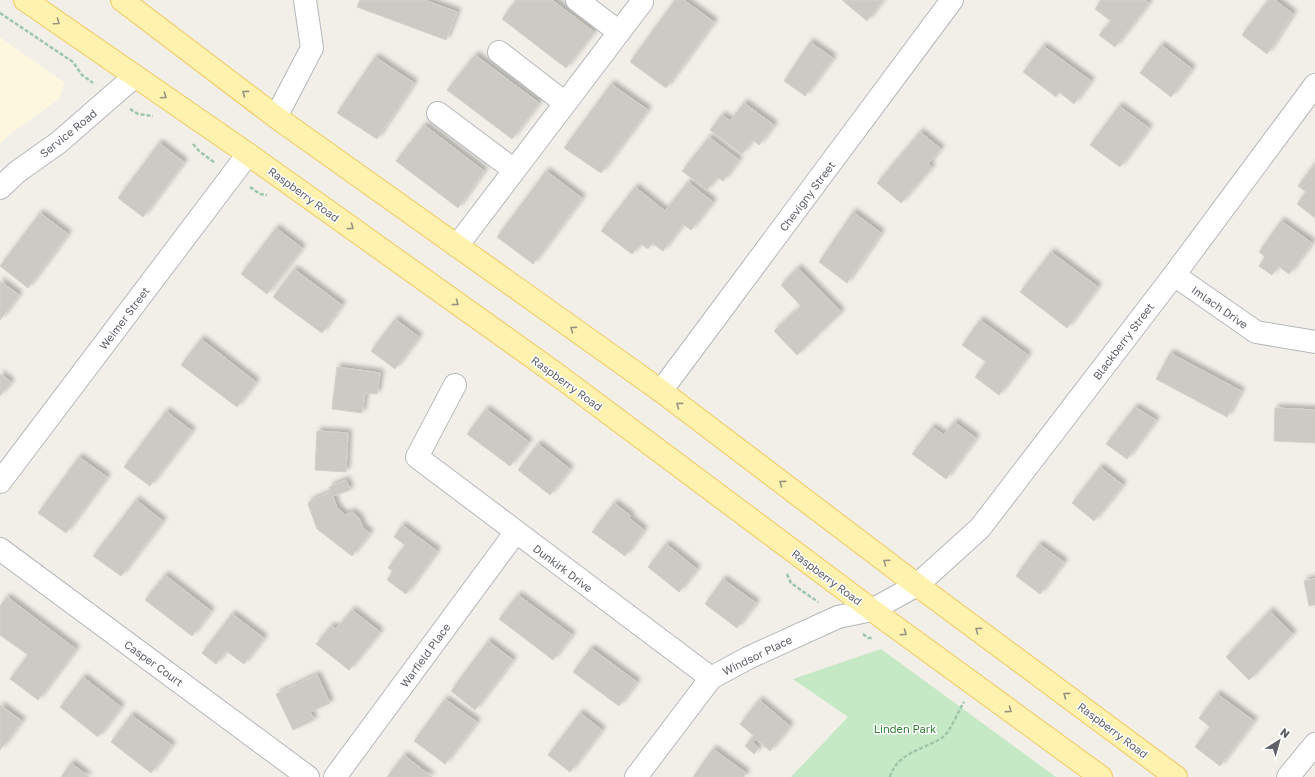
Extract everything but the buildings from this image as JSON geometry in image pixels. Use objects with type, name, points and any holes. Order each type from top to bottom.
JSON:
[{"type":"main road","name":"Raspberry Road","points":[[25,0],[248,154],[560,376],[872,610],[1101,777]]},
{"type":"main road","name":"Raspberry Road","points":[[122,0],[276,117],[661,391],[917,585],[1176,777]]},
{"type":"street","points":[[276,117],[312,48],[305,0]]},
{"type":"street","points":[[577,0],[619,32]]},
{"type":"street","name":"Chevigny Street","points":[[661,391],[952,0]]},
{"type":"street","points":[[457,246],[642,2]]},
{"type":"street","points":[[499,52],[565,103]]},
{"type":"street","name":"Service Road","points":[[0,188],[17,172],[58,143],[135,76]]},
{"type":"street","name":"Blackberry Street","points":[[917,585],[980,528],[1174,275],[1315,86]]},
{"type":"street","points":[[438,113],[514,170]]},
{"type":"street","name":"Weimer Street","points":[[0,482],[248,154]]},
{"type":"street","name":"Imlach Drive","points":[[1174,275],[1256,332],[1315,342]]},
{"type":"street","name":"Dunkirk Drive","points":[[455,385],[417,457],[515,533],[711,678]]},
{"type":"street","name":"Warfield Place","points":[[336,777],[515,533]]},
{"type":"street","name":"Casper Court","points":[[0,549],[308,777]]},
{"type":"street","name":"Windsor Place","points":[[636,777],[711,678],[748,658],[838,617],[872,610],[917,585]]},
{"type":"street","points":[[1288,777],[1315,744]]},
{"type":"path","points":[[0,14],[73,62],[82,75],[138,114],[156,117]]},
{"type":"path","points":[[187,140],[199,151],[260,194],[272,196]]},
{"type":"path","points":[[786,571],[791,583],[868,638],[878,638]]},
{"type":"path","points":[[890,777],[893,768],[910,752],[944,736],[965,700],[971,704]]},
{"type":"shaded area","points":[[0,37],[65,83],[58,100],[9,135],[0,144]]},
{"type":"green space","name":"Linden Park","points":[[881,649],[1056,777],[791,777],[848,717],[793,679]]}]
